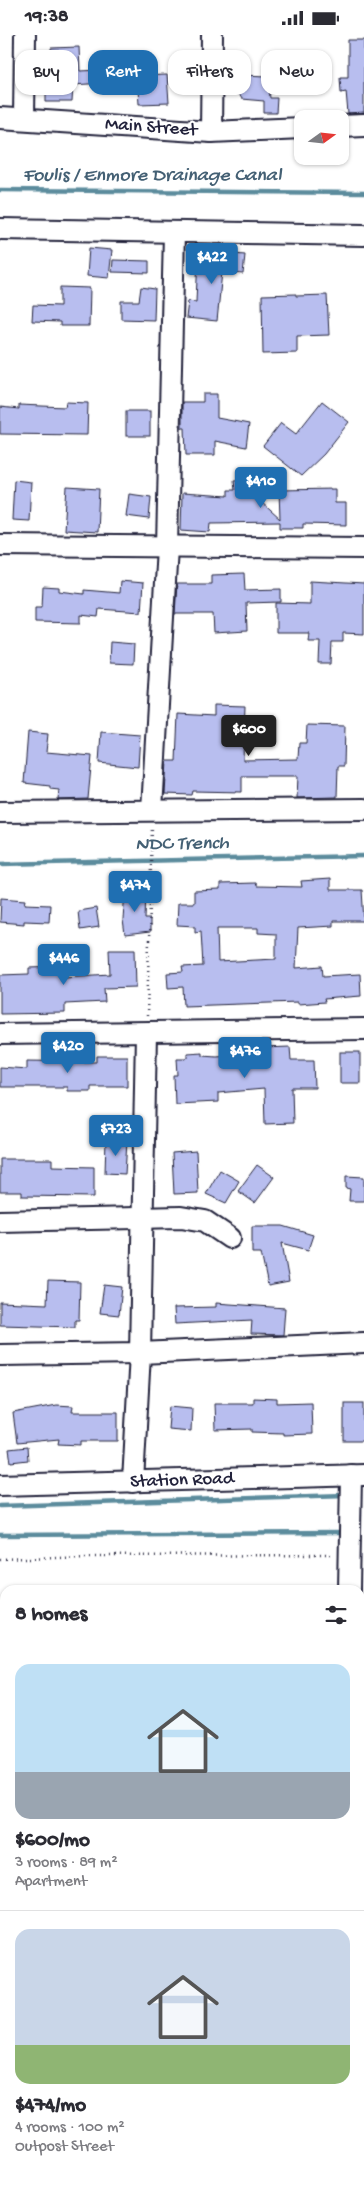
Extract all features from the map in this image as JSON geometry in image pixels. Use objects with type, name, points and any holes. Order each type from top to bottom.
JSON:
[{"type":"street","points":[[24,119],[25,35]]},
{"type":"street","points":[[211,132],[212,35]]},
{"type":"street","name":"Main Street","points":[[0,118],[211,132],[294,128]]},
{"type":"street","points":[[349,126],[364,125]]},
{"type":"street","points":[[0,229],[364,235]]},
{"type":"street","points":[[152,810],[168,547],[174,232]]},
{"type":"street","points":[[0,545],[364,548]]},
{"type":"street","points":[[0,813],[364,809]]},
{"type":"street","points":[[0,1034],[364,1029]]},
{"type":"street","points":[[133,1482],[140,1353],[144,1219],[146,1033]]},
{"type":"street","points":[[0,1221],[181,1217],[205,1221],[230,1238]]},
{"type":"street","points":[[0,1355],[140,1353],[364,1343]]},
{"type":"street","points":[[349,1567],[350,1523],[357,1475]]},
{"type":"street","name":"Station Road","points":[[0,1485],[357,1475]]},
{"type":"path","points":[[146,1033],[152,810]]},
{"type":"path","points":[[0,1559],[85,1555],[349,1567]]},
{"type":"building","points":[[348,40],[364,40],[364,113],[349,114],[346,91],[341,92],[340,77],[348,77]]},
{"type":"building","points":[[79,47],[80,71],[88,71],[88,84],[78,85],[78,50],[51,50],[51,48]]},
{"type":"building","points":[[158,75],[167,75],[169,103],[139,104],[138,95],[158,95]]},
{"type":"building","points":[[251,75],[261,76],[261,95],[270,95],[270,98],[277,98],[276,113],[264,113],[264,101],[241,99],[239,95],[251,95]]},
{"type":"building","points":[[46,95],[72,95],[72,102],[46,102]]},
{"type":"building","points":[[89,248],[112,250],[109,278],[87,276]]},
{"type":"building","points":[[233,254],[245,255],[243,274],[222,272],[217,321],[186,318],[188,301],[196,302],[198,256],[232,258]]},
{"type":"building","points":[[113,260],[149,261],[149,273],[112,272]]},
{"type":"building","points":[[60,287],[90,288],[89,326],[60,326],[60,322],[32,321],[33,305],[60,306]]},
{"type":"building","points":[[141,287],[155,289],[154,320],[121,319],[121,301],[139,301]]},
{"type":"building","points":[[296,294],[296,296],[327,295],[329,335],[297,336],[297,353],[263,354],[262,295]]},
{"type":"building","points":[[203,394],[217,394],[217,418],[249,424],[246,447],[215,441],[215,455],[186,455],[185,428],[182,428],[182,402],[203,402]]},
{"type":"building","points":[[322,401],[349,422],[324,454],[301,476],[263,446],[281,423],[296,434]]},
{"type":"building","points":[[66,402],[88,403],[87,435],[0,434],[0,407],[19,409],[19,405],[65,407]]},
{"type":"building","points":[[126,411],[150,411],[150,436],[126,436]]},
{"type":"building","points":[[249,479],[251,493],[280,519],[279,490],[335,489],[335,503],[346,503],[346,525],[303,524],[303,528],[280,528],[280,522],[211,523],[210,532],[181,530],[182,493],[228,496],[228,490],[235,490],[234,480]]},
{"type":"building","points":[[14,480],[31,482],[29,521],[12,520]]},
{"type":"building","points":[[67,487],[99,489],[97,532],[64,530]]},
{"type":"building","points":[[129,494],[151,497],[149,519],[126,516]]},
{"type":"building","points":[[244,574],[245,590],[281,589],[281,602],[246,603],[247,631],[214,633],[213,614],[175,614],[177,584],[211,584],[211,575]]},
{"type":"building","points":[[120,581],[143,583],[141,612],[99,609],[98,617],[81,615],[81,623],[35,622],[35,607],[42,607],[43,587],[59,588],[59,591],[84,594],[84,590],[119,593]]},
{"type":"building","points":[[310,581],[364,584],[364,634],[343,633],[343,642],[332,642],[331,664],[319,664],[320,641],[308,641],[309,633],[276,633],[276,603],[310,604]]},
{"type":"building","points":[[110,642],[134,644],[133,664],[109,663]]},
{"type":"building","points":[[214,705],[245,706],[243,760],[298,759],[299,743],[306,743],[307,725],[345,726],[344,766],[338,766],[337,797],[297,798],[298,776],[242,776],[242,792],[193,791],[192,795],[165,794],[167,761],[176,761],[178,714],[214,716]]},
{"type":"building","points":[[28,732],[48,734],[46,752],[92,756],[88,799],[58,800],[59,790],[50,789],[50,786],[24,783]]},
{"type":"building","points":[[101,732],[140,735],[138,767],[99,763]]},
{"type":"building","points":[[330,879],[330,890],[362,890],[364,921],[333,921],[333,926],[298,928],[296,968],[322,966],[323,976],[360,974],[361,996],[324,999],[325,1002],[298,1004],[298,1002],[184,1006],[183,987],[168,988],[167,973],[183,972],[182,967],[203,966],[201,931],[195,932],[195,926],[177,925],[178,903],[194,903],[194,891],[220,890],[220,884],[255,883],[256,886],[302,887],[301,881]],"holes":[[[217,928],[258,928],[258,933],[276,934],[276,959],[218,962]]]},
{"type":"building","points":[[125,889],[146,890],[145,919],[150,919],[150,932],[125,935],[123,920]]},
{"type":"building","points":[[1,898],[26,900],[25,904],[50,905],[49,922],[24,921],[24,924],[0,922]]},
{"type":"building","points":[[96,908],[99,927],[80,930],[78,911]]},
{"type":"building","points":[[109,949],[135,949],[136,987],[104,988],[105,1002],[65,1004],[65,1013],[0,1014],[0,975],[29,974],[29,968],[63,967],[64,977],[110,974]]},
{"type":"building","points":[[290,1047],[291,1060],[314,1060],[315,1088],[292,1088],[293,1123],[265,1124],[264,1089],[218,1093],[218,1102],[175,1104],[174,1075],[178,1075],[177,1058],[187,1058],[187,1053],[202,1052],[202,1055],[216,1056],[263,1052],[263,1048]]},
{"type":"building","points":[[340,1052],[360,1052],[360,1083],[340,1083]]},
{"type":"building","points":[[97,1056],[127,1056],[127,1086],[90,1086],[90,1091],[67,1091],[67,1087],[0,1087],[0,1067],[27,1069],[27,1061],[97,1062]]},
{"type":"building","points":[[106,1139],[127,1141],[125,1174],[105,1173]]},
{"type":"building","points":[[196,1151],[198,1193],[174,1194],[172,1153]]},
{"type":"building","points":[[0,1159],[52,1159],[52,1166],[94,1167],[94,1197],[22,1196],[22,1192],[0,1192]]},
{"type":"building","points":[[257,1165],[274,1177],[255,1203],[238,1191]]},
{"type":"building","points":[[220,1170],[239,1181],[226,1203],[206,1194]]},
{"type":"building","points":[[346,1176],[364,1177],[364,1201],[349,1201],[350,1189],[346,1188]]},
{"type":"building","points":[[252,1226],[283,1226],[313,1235],[308,1250],[282,1243],[289,1282],[268,1286],[261,1253],[252,1253]]},
{"type":"building","points":[[48,1281],[80,1282],[79,1320],[75,1320],[75,1327],[0,1325],[0,1302],[47,1304]]},
{"type":"building","points":[[104,1285],[122,1287],[119,1315],[100,1313]]},
{"type":"building","points":[[216,1303],[285,1308],[283,1335],[251,1334],[252,1320],[175,1324],[174,1308],[216,1307]]},
{"type":"building","points":[[253,1398],[277,1399],[277,1403],[311,1402],[312,1434],[283,1435],[283,1433],[252,1432],[252,1429],[215,1430],[214,1403],[253,1403]]},
{"type":"building","points":[[344,1403],[364,1403],[364,1441],[344,1441]]},
{"type":"building","points":[[56,1405],[73,1406],[72,1412],[118,1412],[118,1441],[81,1441],[81,1445],[58,1444],[59,1439],[17,1443],[13,1413]]},
{"type":"building","points":[[170,1406],[192,1408],[191,1431],[168,1429]]},
{"type":"building","points":[[27,1447],[28,1460],[11,1462],[9,1449]]},
{"type":"waterway","name":"Foulis / Enmore Drainage Canal","points":[[0,190],[364,193]]},
{"type":"waterway","name":"NDC Trench","points":[[0,864],[364,856]]},
{"type":"waterway","points":[[0,1506],[346,1495]]},
{"type":"waterway","points":[[0,1535],[346,1533]]}]
